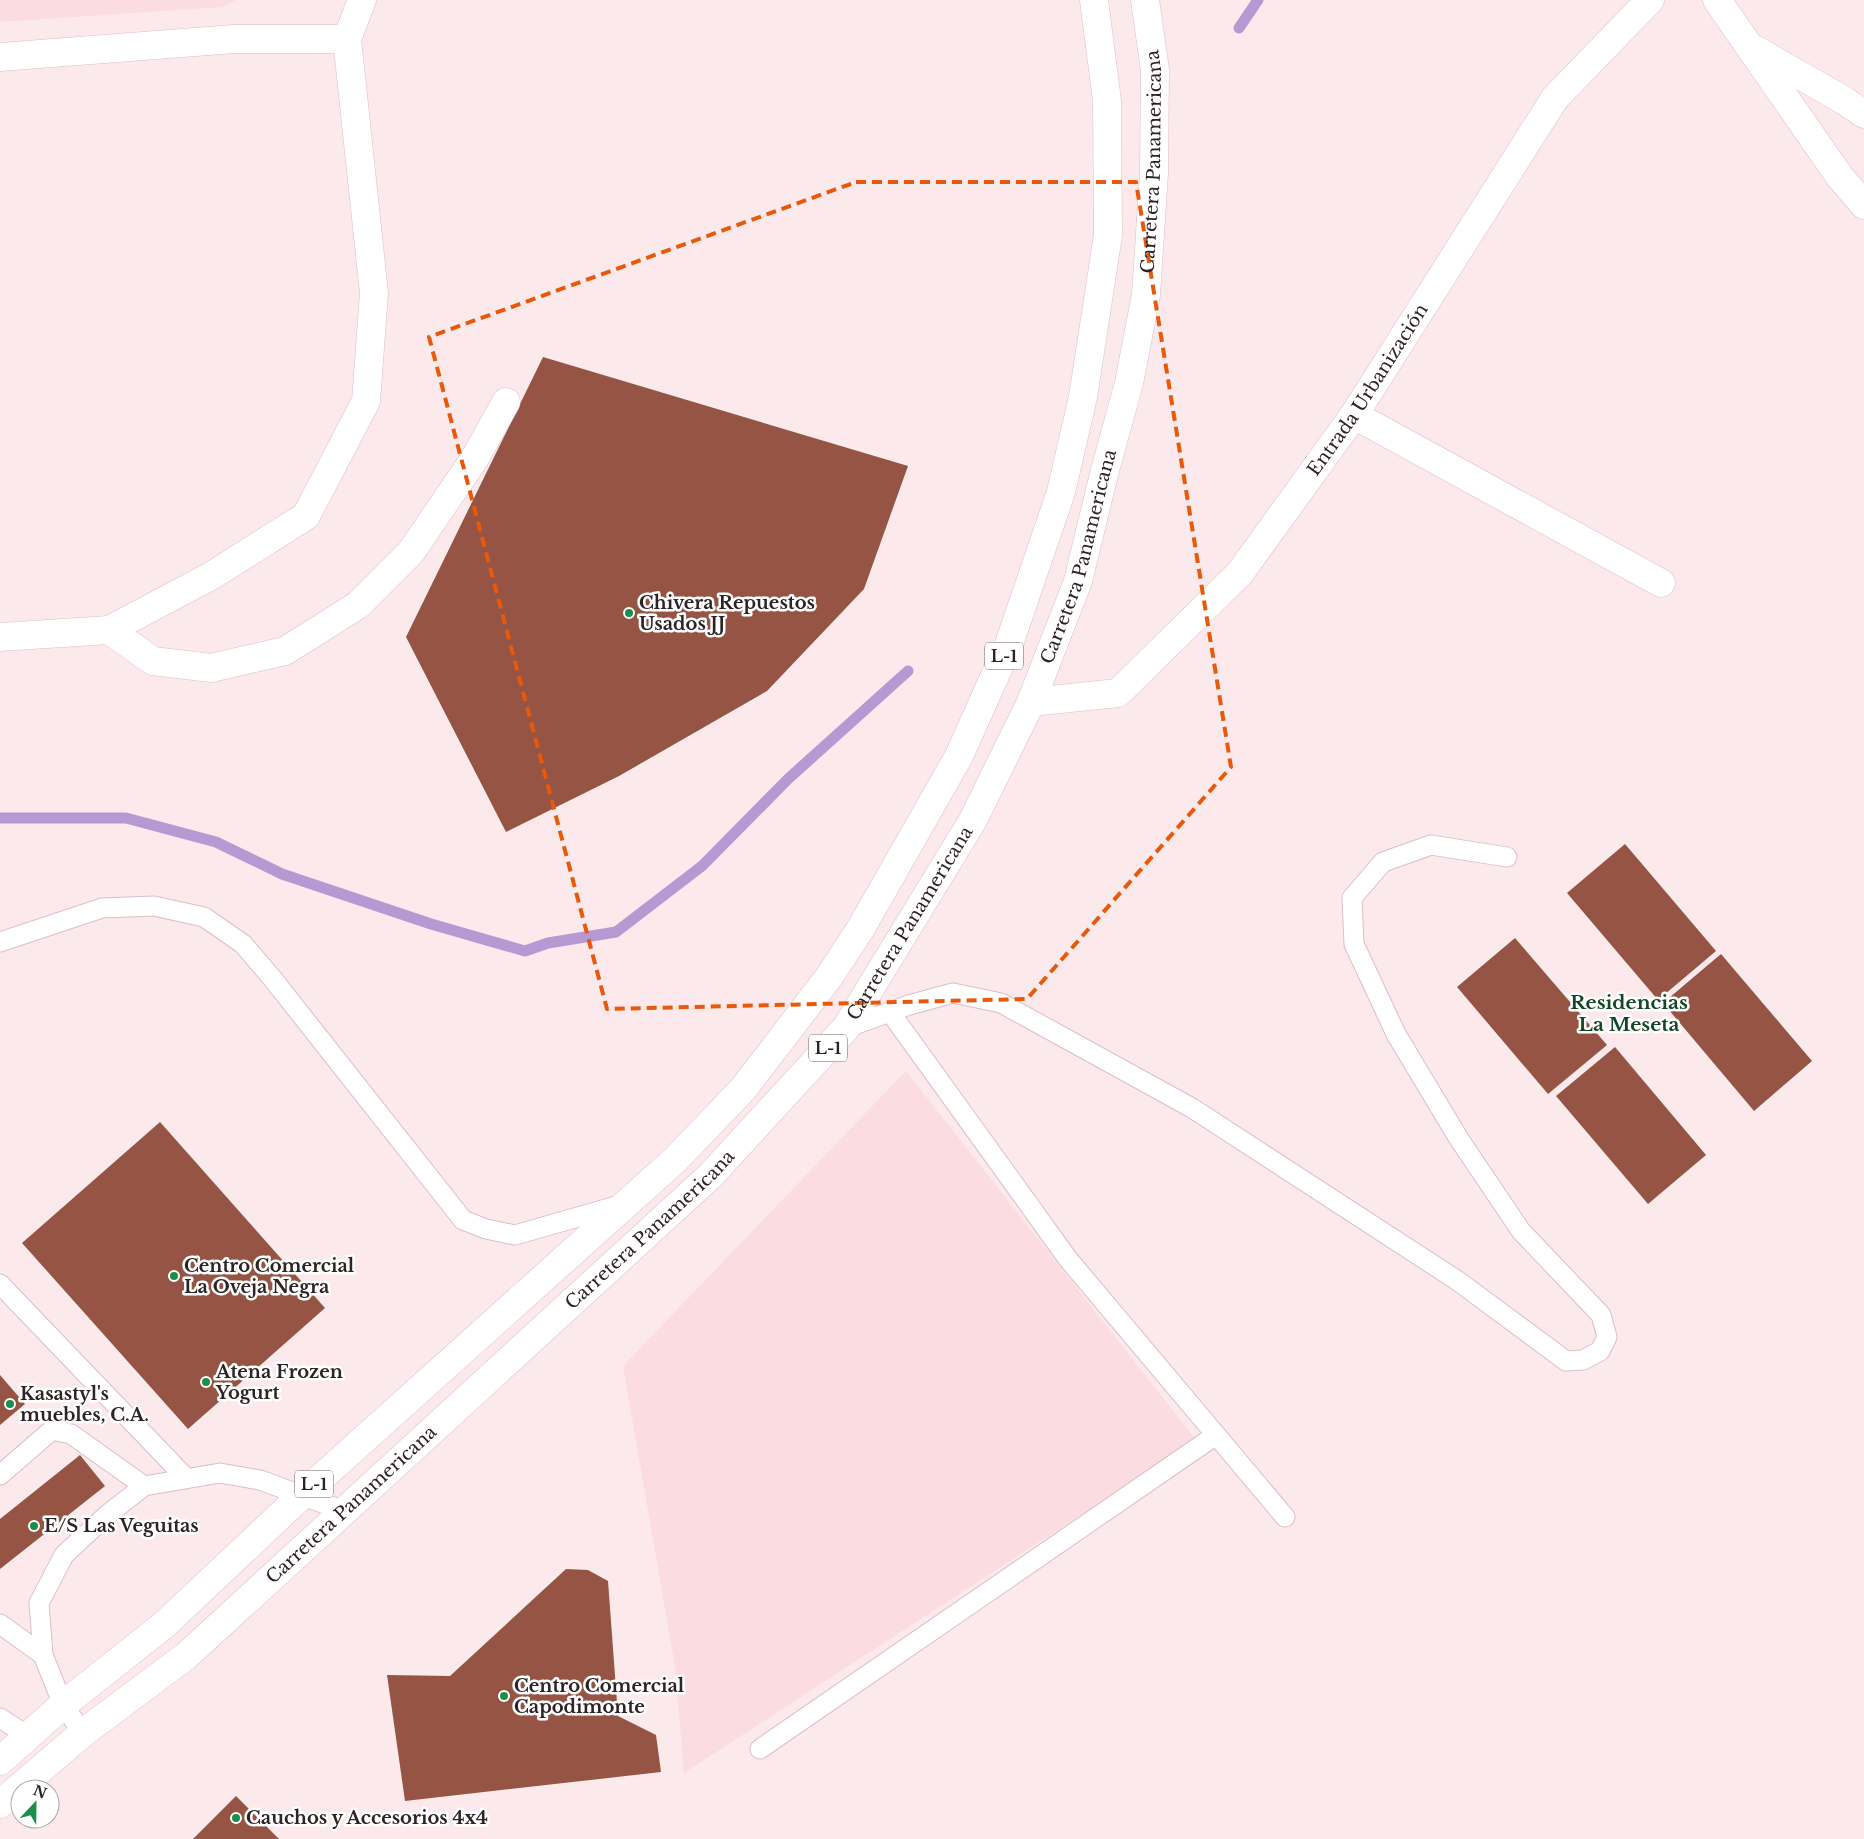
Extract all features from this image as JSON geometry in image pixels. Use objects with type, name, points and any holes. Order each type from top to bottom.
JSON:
[{"type":"main road","points":[[0,637],[109,630],[211,576],[306,516],[366,401],[374,293],[347,39],[362,0]]},
{"type":"main road","name":"Carretera Panamericana","points":[[0,1761],[63,1705],[165,1624],[303,1494],[676,1159],[742,1089],[829,977],[862,928],[959,756],[1009,644],[1061,492],[1083,397],[1108,236],[1107,101],[1094,0]]},
{"type":"main road","name":"Carretera Panamericana","points":[[0,1804],[83,1733],[186,1656],[710,1176],[846,1028],[972,820],[1031,702],[1078,581],[1104,474],[1129,383],[1146,295],[1154,173],[1154,70],[1145,0]]},
{"type":"main road","name":"Entrada Urbanización","points":[[1031,702],[1118,693],[1240,574],[1354,415],[1556,98],[1650,0]]},
{"type":"main road","points":[[1717,0],[1840,177],[1864,205]]},
{"type":"main road","points":[[0,57],[234,39],[347,39]]},
{"type":"main road","points":[[1750,47],[1845,101],[1864,114]]},
{"type":"main road","points":[[109,630],[152,660],[211,668],[285,651],[358,605],[411,552],[475,458],[506,402]]},
{"type":"main road","points":[[1354,415],[1661,583]]},
{"type":"lane","points":[[846,1028],[890,1012],[953,993],[1001,1003],[1192,1108],[1458,1281],[1566,1360],[1583,1360],[1600,1351],[1607,1337],[1601,1315],[1521,1231],[1459,1139],[1396,1034],[1354,944],[1352,898],[1383,862],[1431,845],[1507,857]]},
{"type":"lane","points":[[0,942],[102,908],[154,906],[204,917],[243,944],[266,971],[462,1220],[486,1229],[515,1235],[626,1204]]},
{"type":"lane","points":[[890,1012],[1068,1259],[1285,1517]]},
{"type":"lane","points":[[0,1284],[186,1478]]},
{"type":"lane","points":[[0,1475],[52,1430],[71,1434],[144,1486]]},
{"type":"lane","points":[[760,1749],[1216,1435]]},
{"type":"lane","points":[[83,1733],[63,1705],[43,1655],[39,1603],[64,1555],[106,1515],[144,1486],[220,1473],[260,1480],[303,1494],[344,1511]]},
{"type":"lane","points":[[0,1624],[43,1655]]},
{"type":"lane","points":[[0,1718],[28,1736]]},
{"type":"highlighted area","points":[[856,182],[1136,182],[1231,767],[1027,999],[607,1009],[429,337]]},
{"type":"shaded area","points":[[0,0],[236,0],[222,7],[0,22]]},
{"type":"shaded area","points":[[906,1071],[1196,1440],[684,1773],[675,1667],[623,1366]]},
{"type":"building","name":"Chivera Repuestos Usados JJ","points":[[543,357],[908,466],[864,589],[767,691],[619,776],[506,832],[406,637]]},
{"type":"building","points":[[1625,844],[1716,951],[1658,1000],[1567,893]]},
{"type":"building","points":[[1515,938],[1607,1045],[1548,1094],[1457,987]]},
{"type":"building","points":[[1721,954],[1812,1061],[1754,1111],[1663,1003]]},
{"type":"building","points":[[1615,1047],[1706,1155],[1648,1204],[1556,1096]]},
{"type":"building","name":"Centro Comercial La Oveja Negra","points":[[160,1122],[325,1308],[188,1429],[22,1243]]},
{"type":"building","points":[[0,1375],[25,1404],[0,1425]]},
{"type":"building","points":[[80,1455],[105,1486],[0,1569],[0,1519]]},
{"type":"building","name":"Centro Comercial Capodimonte","points":[[566,1569],[588,1570],[608,1581],[618,1716],[656,1735],[661,1772],[405,1801],[387,1675],[450,1676]]},
{"type":"building","name":"Cauchos y Accesorios 4x4","points":[[236,1796],[279,1839],[193,1839]]},
{"type":"waterway","points":[[1239,28],[1258,0]]},
{"type":"waterway","points":[[0,818],[126,818],[216,842],[282,874],[431,924],[525,951],[548,943],[616,932],[702,866],[788,779],[908,671]]},
{"type":"place","name":"Chivera Repuestos Usados JJ","points":[[629,613]]},
{"type":"place","name":"Centro Comercial La Oveja Negra","points":[[174,1276]]},
{"type":"place","name":"Atena Frozen Yogurt","points":[[206,1382]]},
{"type":"place","name":"Kasastyl's muebles, C.A.","points":[[10,1404]]},
{"type":"place","name":"E/S Las Veguitas","points":[[34,1526]]},
{"type":"place","name":"Centro Comercial Capodimonte","points":[[504,1696]]},
{"type":"place","name":"Cauchos y Accesorios 4x4","points":[[236,1818]]},
{"type":"district","name":"Residencias La Meseta","points":[[1629,1013]]}]
